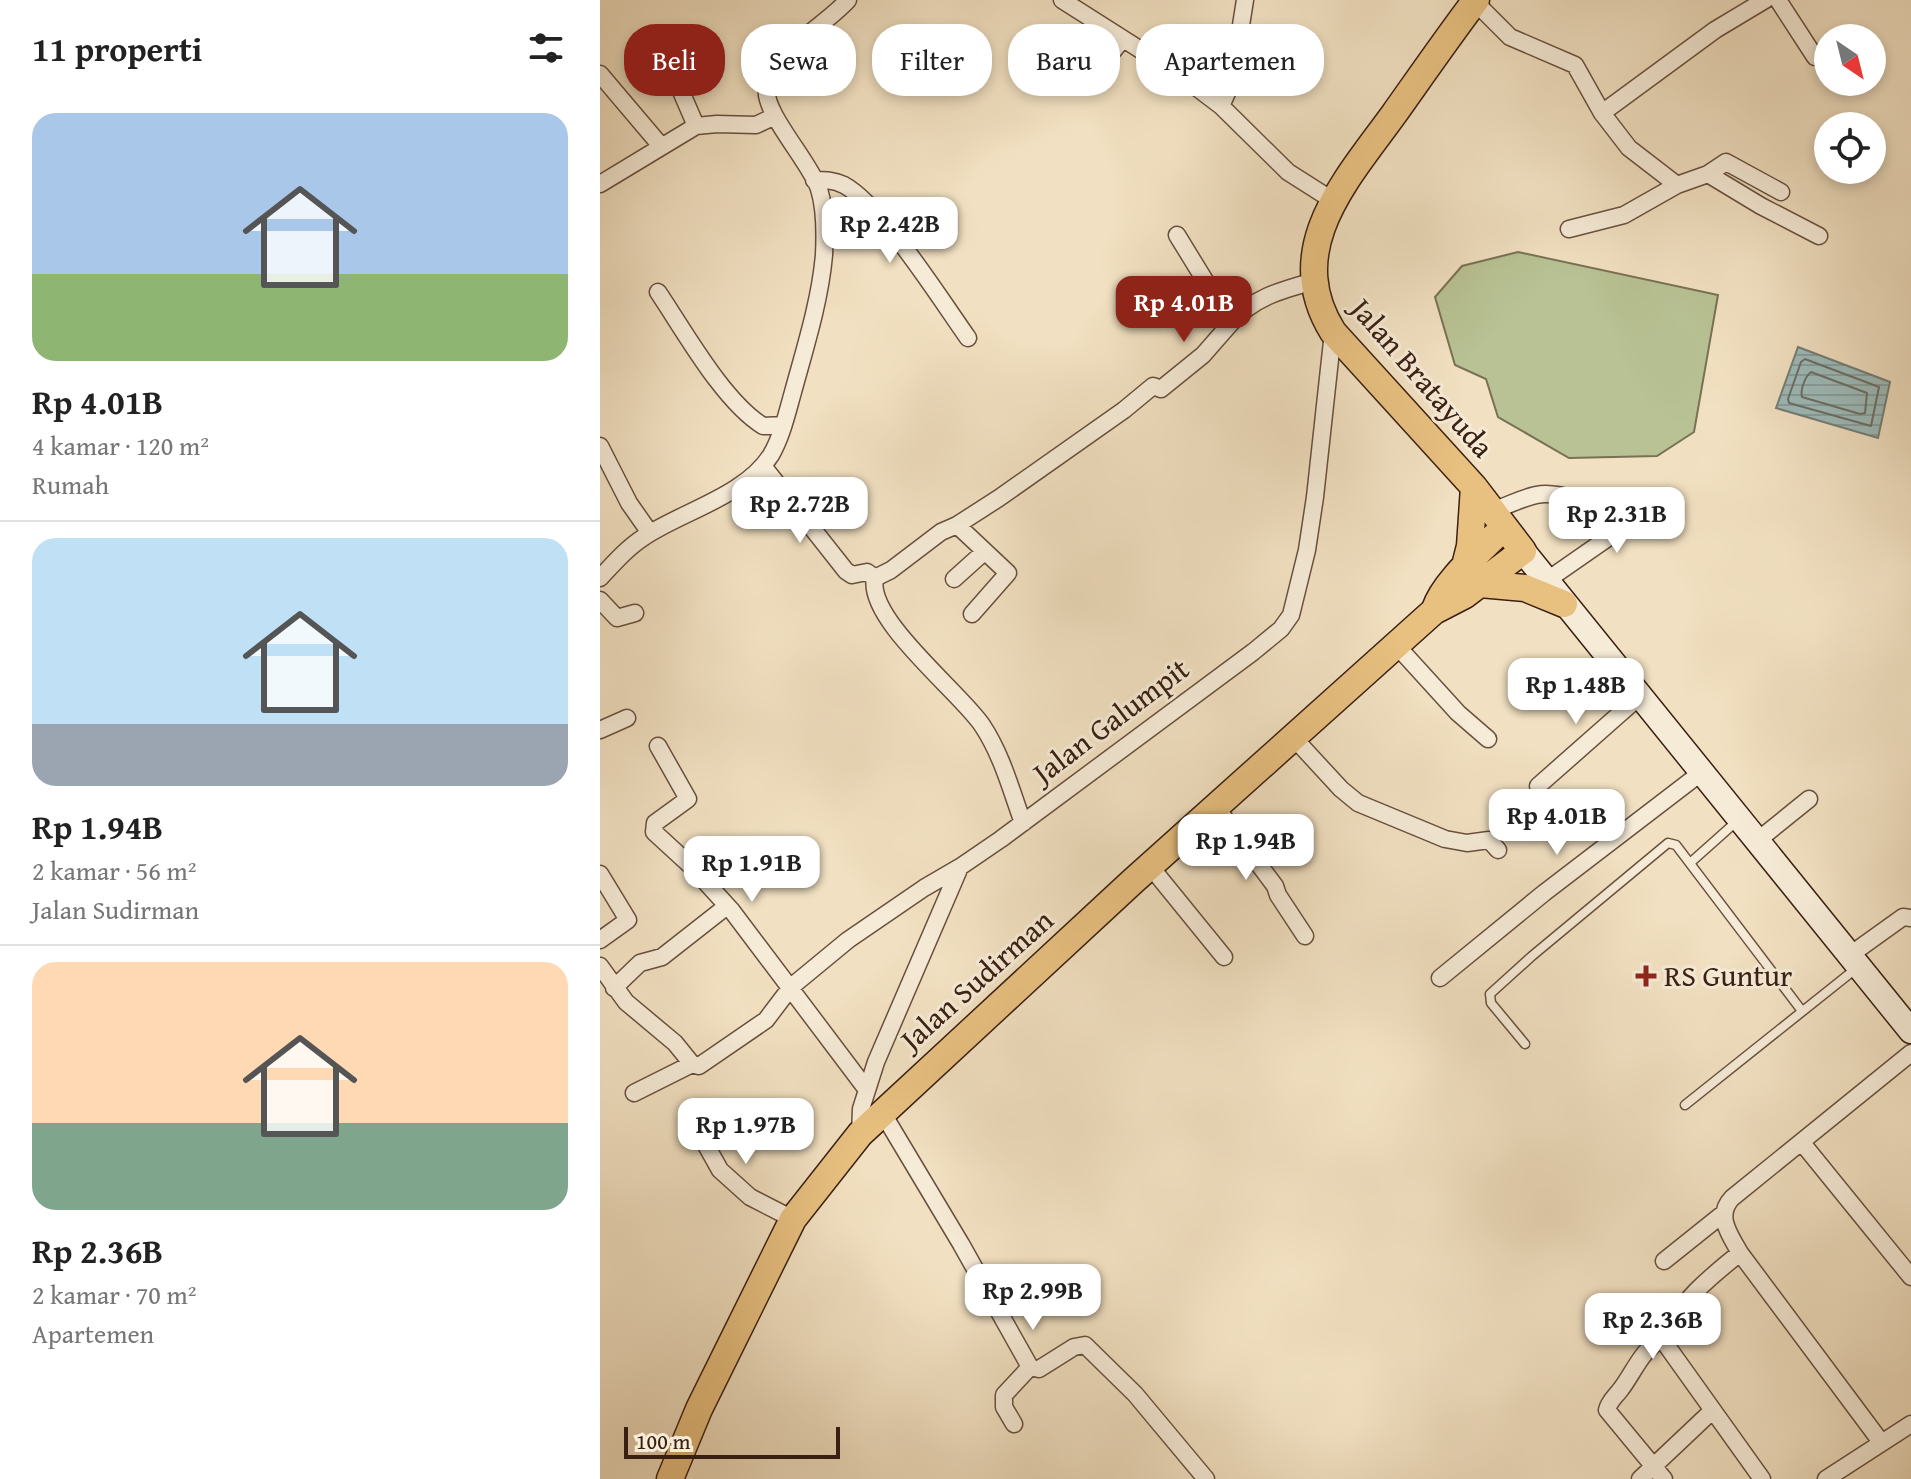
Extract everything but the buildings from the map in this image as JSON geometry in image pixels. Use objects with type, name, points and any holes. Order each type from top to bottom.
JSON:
[{"type":"main road","name":"Jalan Bratayuda","points":[[1469,3],[1332,200],[1315,252],[1314,281],[1320,306],[1333,332],[1474,487],[1523,551]]},
{"type":"main road","points":[[1472,577],[1470,546],[1474,487]]},
{"type":"main road","points":[[1472,577],[1498,519]]},
{"type":"main road","points":[[1472,577],[1523,551]]},
{"type":"main road","points":[[1472,577],[1525,588],[1564,604]]},
{"type":"main road","name":"Jalan Sudirman","points":[[670,1479],[699,1409],[793,1219],[860,1134],[874,1101],[1150,866],[1397,646],[1434,611],[1442,594],[1472,577]]},
{"type":"street","points":[[765,120],[766,90],[777,64],[848,0]]},
{"type":"street","points":[[1062,0],[1221,106],[1288,172],[1332,200]]},
{"type":"street","points":[[1221,106],[1232,82],[1245,0]]},
{"type":"street","points":[[1602,113],[1715,30],[1765,0]]},
{"type":"street","points":[[1778,0],[1814,55]]},
{"type":"street","points":[[1469,3],[1510,37],[1575,65],[1602,113],[1629,148],[1677,185]]},
{"type":"street","points":[[1120,43],[1123,39]]},
{"type":"street","points":[[600,74],[661,146]]},
{"type":"street","points":[[683,96],[696,126]]},
{"type":"street","points":[[600,184],[696,126],[765,120],[795,146],[814,180],[821,198],[824,257],[810,328],[777,426],[777,445],[763,466],[724,495],[646,527],[600,578]]},
{"type":"street","points":[[1569,229],[1624,215],[1726,162],[1781,192]]},
{"type":"street","points":[[1708,174],[1819,236]]},
{"type":"street","points":[[814,180],[836,181],[864,201],[968,338]]},
{"type":"street","points":[[1177,235],[1231,323]]},
{"type":"street","points":[[875,578],[1124,410],[1153,386],[1161,389],[1203,355],[1231,323],[1263,296],[1314,281]]},
{"type":"street","points":[[658,292],[743,411],[758,424],[777,426]]},
{"type":"street","name":"Jalan Galumpit","points":[[634,1093],[692,1064],[699,1066],[766,1020],[791,987],[848,940],[1023,823],[1281,629],[1291,615],[1307,550],[1333,332]]},
{"type":"street","points":[[600,446],[646,527]]},
{"type":"street","points":[[763,466],[846,571],[853,575],[863,571],[872,573],[877,597],[894,625],[923,663],[982,724],[1005,773],[1023,823]]},
{"type":"street","points":[[1498,519],[1535,494],[1549,492],[1578,500]]},
{"type":"street","points":[[1546,581],[1651,508]]},
{"type":"street","points":[[957,525],[1008,573],[972,614]]},
{"type":"street","name":"Jalan Bratayuda","points":[[1523,551],[1911,1031]]},
{"type":"street","points":[[954,579],[984,552]]},
{"type":"street","points":[[600,600],[617,618],[635,613]]},
{"type":"street","points":[[1397,646],[1458,713],[1488,739]]},
{"type":"street","points":[[1538,786],[1640,696]]},
{"type":"street","points":[[600,730],[627,718]]},
{"type":"street","points":[[1293,737],[1358,803],[1445,839],[1467,843],[1489,840],[1498,850]]},
{"type":"street","points":[[658,746],[688,799],[655,823],[654,832],[691,866],[727,906],[874,1101],[961,1244],[1030,1367],[1039,1369],[1074,1347],[1085,1345],[1135,1394],[1206,1479]]},
{"type":"street","points":[[1440,978],[1544,893],[1702,772]]},
{"type":"street","points":[[1757,841],[1809,799]]},
{"type":"street","points":[[1216,807],[1275,886],[1305,936]]},
{"type":"street","points":[[1150,866],[1224,957]]},
{"type":"street","points":[[874,1101],[881,1051],[960,867]]},
{"type":"street","points":[[600,874],[628,920],[600,940]]},
{"type":"street","points":[[614,988],[640,963],[662,957],[727,906]]},
{"type":"street","points":[[1854,961],[1905,916],[1911,918]]},
{"type":"street","points":[[600,966],[626,1002],[675,1043],[692,1064]]},
{"type":"street","points":[[1881,1442],[1740,1253],[1725,1224],[1724,1213],[1732,1198],[1803,1144],[1911,1053]]},
{"type":"street","points":[[692,1120],[720,1170],[750,1197],[793,1219]]},
{"type":"street","points":[[1803,1144],[1911,1277]]},
{"type":"street","points":[[1664,1261],[1724,1213]]},
{"type":"street","points":[[1659,1472],[1607,1410],[1608,1404],[1693,1296],[1713,1274],[1740,1253]]},
{"type":"street","points":[[1662,1339],[1762,1479]]},
{"type":"street","points":[[1014,1424],[1004,1407],[1004,1395],[1030,1367]]},
{"type":"street","points":[[1640,1479],[1659,1472],[1712,1411]]},
{"type":"street","points":[[1826,1479],[1911,1424]]},
{"type":"lane","points":[[1690,863],[1740,819]]},
{"type":"lane","points":[[1525,1044],[1491,1003],[1490,994],[1668,843],[1676,845],[1802,1011]]},
{"type":"lane","points":[[1685,1105],[1802,1011],[1854,961]]},
{"type":"green space","points":[[1518,252],[1718,295],[1694,432],[1657,456],[1569,458],[1498,417],[1486,379],[1455,365],[1435,297],[1462,266]]},
{"type":"water","points":[[1798,347],[1890,382],[1878,438],[1776,408]]},
{"type":"place","name":"RS Guntur","points":[[1646,976]]}]
